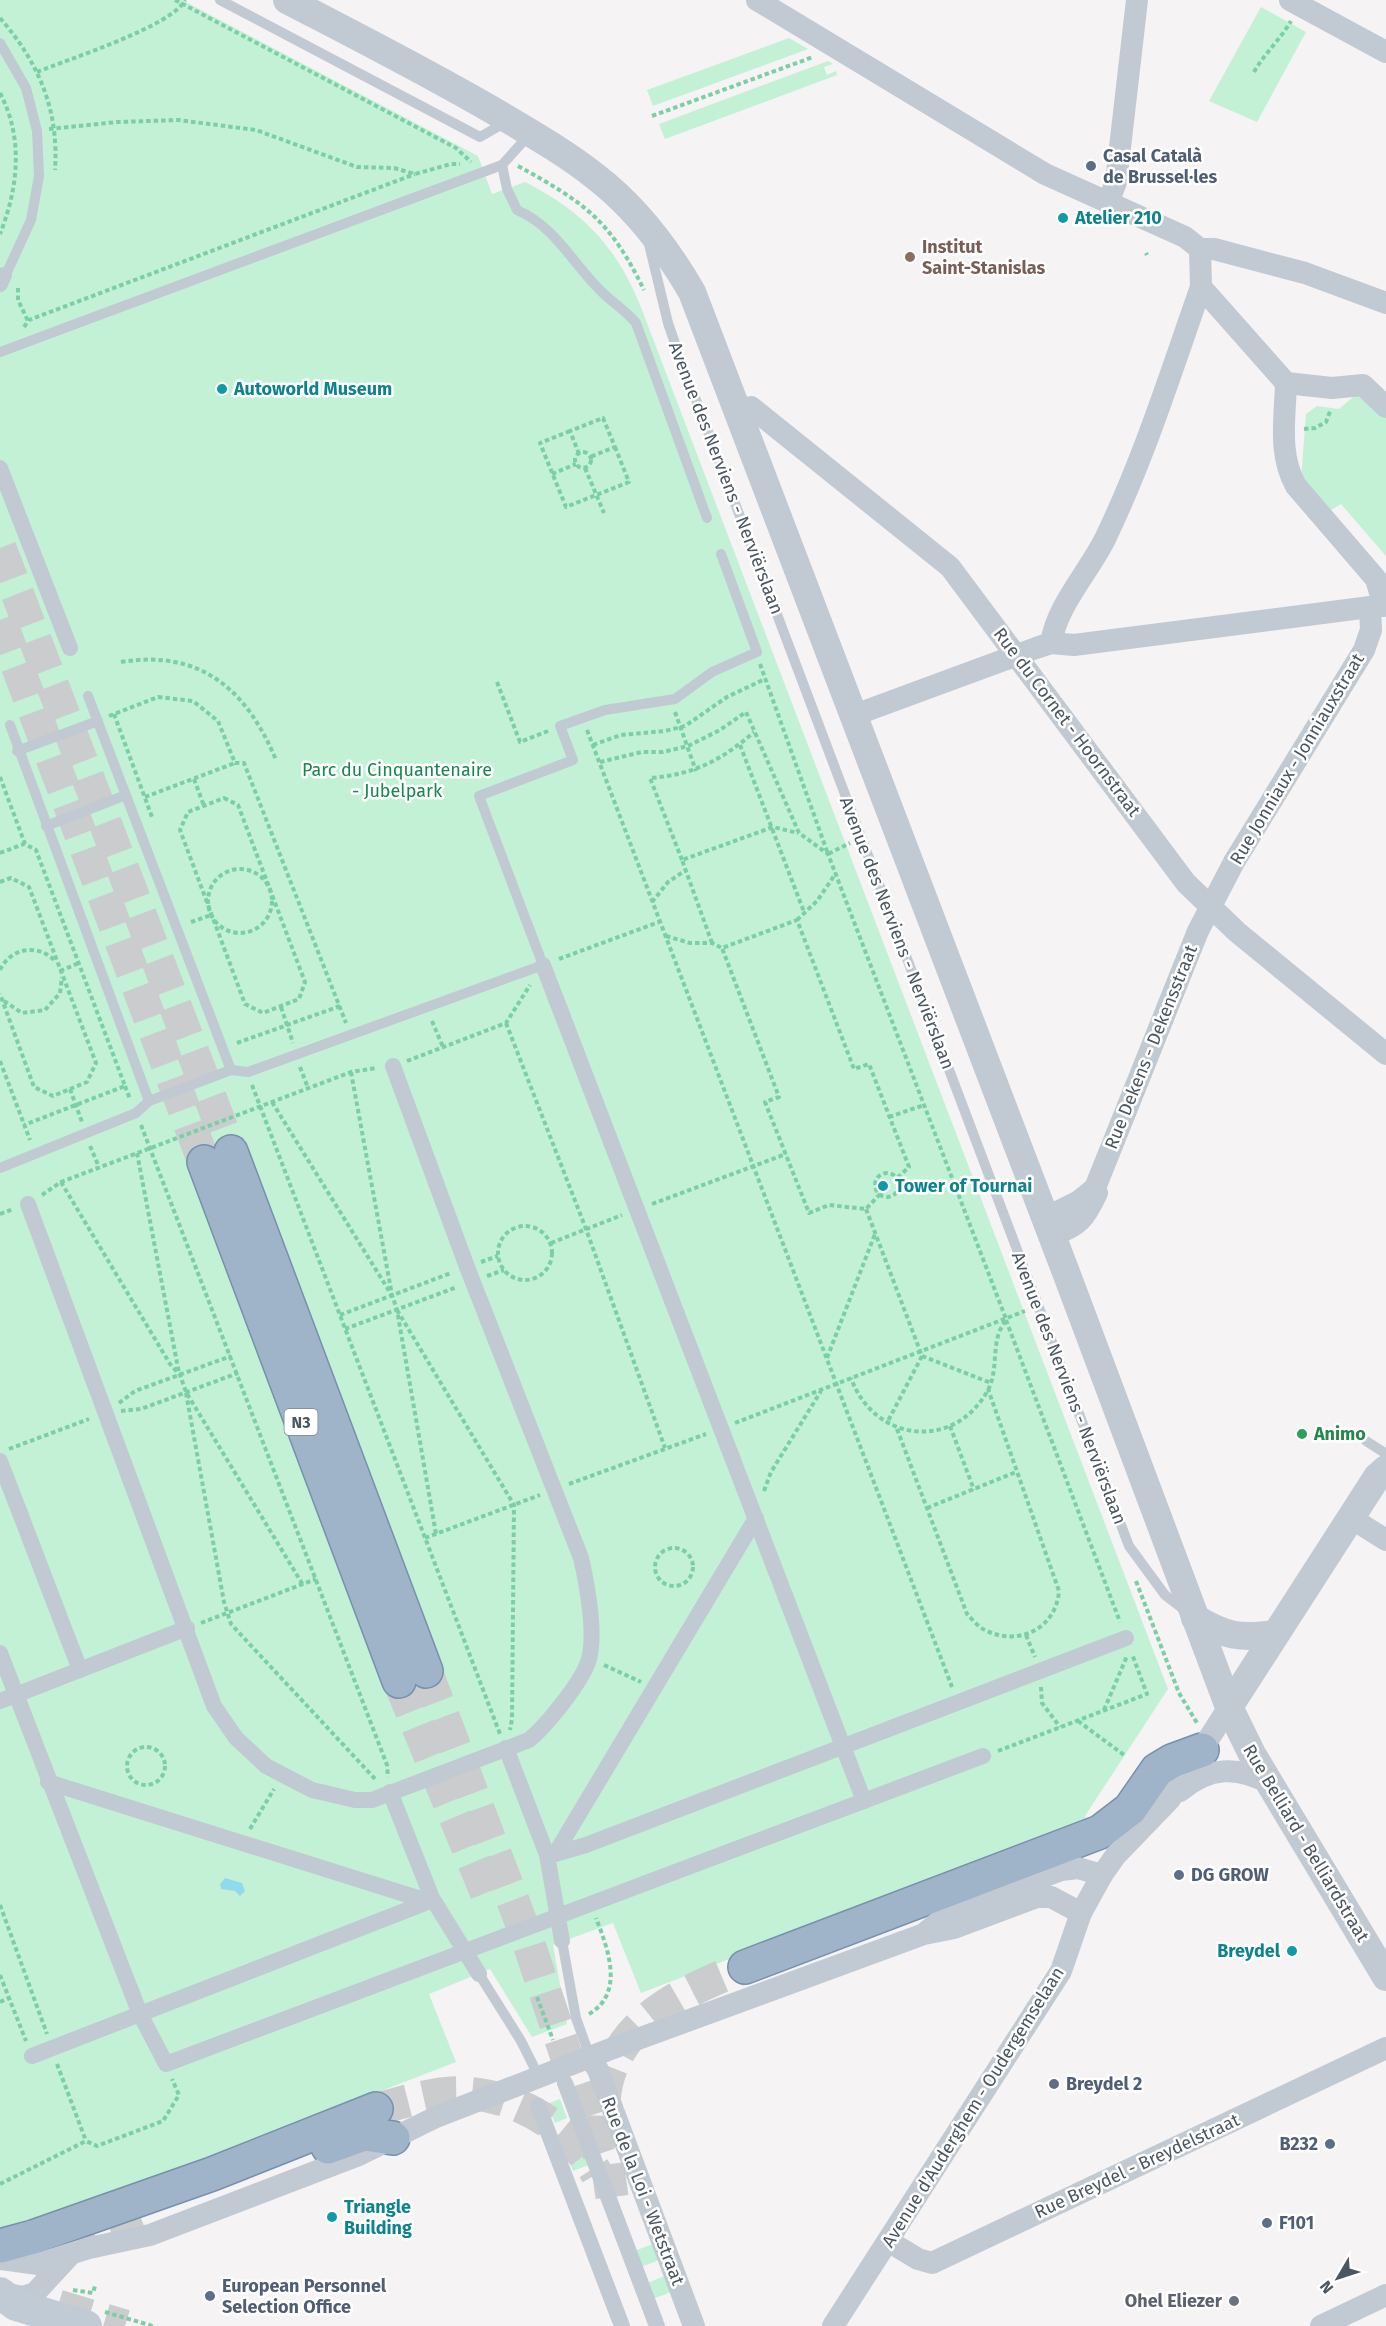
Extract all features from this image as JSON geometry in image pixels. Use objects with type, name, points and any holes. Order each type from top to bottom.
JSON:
[{"type":"highway","name":"N3","points":[[218,1157],[412,1676]]},
{"type":"highway","points":[[745,1967],[1100,1832],[1130,1809],[1157,1770],[1172,1761],[1202,1750]]},
{"type":"highway","points":[[0,2246],[33,2237],[212,2174],[376,2109]]},
{"type":"highway","points":[[149,2216],[364,2134],[393,2138]]},
{"type":"main road","points":[[0,2293],[16,2305],[97,2320]]},
{"type":"street","name":"Avenue des Nerviens - Nerviërslaan","points":[[287,0],[520,126],[597,177],[644,224],[679,270],[692,292],[1049,1227],[1229,1707]]},
{"type":"street","points":[[757,0],[1045,174],[1185,237],[1200,249],[1214,249],[1305,273],[1386,303]]},
{"type":"street","points":[[1108,203],[1116,182],[1137,0]]},
{"type":"street","points":[[1291,10],[1386,52]]},
{"type":"street","points":[[1051,644],[1056,623],[1104,540],[1144,449],[1201,287],[1200,249]]},
{"type":"street","points":[[1201,287],[1286,383],[1332,388],[1363,385],[1386,407]]},
{"type":"street","points":[[852,716],[1017,654],[1051,644],[1074,645],[1380,606],[1376,579],[1296,486],[1287,470],[1284,457],[1286,383]]},
{"type":"street","name":"Rue du Cornet - Hoornstraat","points":[[738,411],[752,407],[950,567],[1186,883],[1210,907],[1386,1054]]},
{"type":"street","points":[[0,468],[70,648]]},
{"type":"street","name":"Rue Jonniaux - Jonniauxstraat","points":[[1210,907],[1234,862],[1364,650],[1380,606]]},
{"type":"street","name":"Rue Dekens - Dekensstraat","points":[[1049,1227],[1074,1227],[1084,1219],[1097,1193],[1095,1188],[1139,1073],[1210,907]]},
{"type":"street","points":[[543,965],[864,1801]]},
{"type":"street","points":[[28,1204],[187,1628],[208,1692],[228,1728],[256,1758],[282,1776],[312,1790],[340,1798],[372,1800],[529,1740],[558,1709],[589,1659],[590,1613],[581,1558],[470,1274],[393,1066]]},
{"type":"street","points":[[0,1461],[81,1670]]},
{"type":"street","points":[[1229,1707],[1351,1518],[1381,1462]]},
{"type":"street","points":[[551,1854],[655,1688],[756,1518]]},
{"type":"street","points":[[1351,1518],[1386,1540]]},
{"type":"street","points":[[1196,1618],[1214,1629],[1233,1636],[1247,1638],[1275,1634]]},
{"type":"street","points":[[0,1701],[187,1628]]},
{"type":"street","points":[[551,1854],[597,1840],[1126,1638]]},
{"type":"street","points":[[0,1653],[48,1782],[140,2014],[166,2064],[982,1756]]},
{"type":"street","name":"Avenue d'Auderghem - Oudergemselaan","points":[[1170,1799],[1229,1707]]},
{"type":"street","name":"Rue Belliard - Belliardstraat","points":[[1229,1707],[1270,1784],[1386,1977]]},
{"type":"street","points":[[506,1748],[551,1854],[562,1941]]},
{"type":"street","name":"Avenue d'Auderghem - Oudergemselaan","points":[[833,2326],[1061,1971],[1080,1913],[1116,1855],[1170,1799],[1193,1780],[1208,1773],[1244,1773],[1270,1784]]},
{"type":"street","points":[[48,1782],[240,1845],[429,1900]]},
{"type":"street","points":[[390,1792],[429,1900],[479,1974]]},
{"type":"street","points":[[924,1934],[948,1914],[1061,1870],[1078,1868],[1102,1875]]},
{"type":"street","points":[[0,2259],[38,2264],[89,2248],[150,2235],[359,2155],[436,2117],[590,2057],[924,1934],[954,1928],[1037,1897],[1052,1897],[1080,1913]]},
{"type":"street","points":[[32,2056],[429,1900]]},
{"type":"street","name":"Rue Breydel - Breydelstraat","points":[[888,2241],[918,2259],[932,2263],[1386,2048]]},
{"type":"street","name":"Rue de la Loi - Wetstraat","points":[[590,2057],[598,2070],[694,2326]]},
{"type":"street","name":"Rue de la Loi - Wetstraat","points":[[565,2083],[657,2326]]},
{"type":"street","points":[[538,2106],[622,2326]]},
{"type":"street","points":[[0,2293],[23,2297],[35,2293],[70,2255]]},
{"type":"street","points":[[1321,2326],[1383,2303]]},
{"type":"lane","points":[[220,0],[480,137],[520,126]]},
{"type":"lane","points":[[0,43],[22,77],[38,131],[39,176],[32,220],[1,284]]},
{"type":"lane","points":[[520,126],[504,162],[507,189],[517,210],[529,215],[550,232],[605,295],[626,310],[636,323],[707,518]]},
{"type":"lane","points":[[0,338],[2,351],[504,162]]},
{"type":"lane","name":"Avenue des Nerviens - Nerviërslaan","points":[[644,224],[668,323],[679,355],[1129,1546],[1165,1595],[1196,1618]]},
{"type":"lane","points":[[0,1168],[136,1113],[149,1101],[231,1070],[248,1072],[543,965],[479,795],[573,760],[560,726],[605,710],[675,699],[712,672],[757,652],[721,554]]},
{"type":"lane","points":[[88,696],[231,1070]]},
{"type":"lane","points":[[17,751],[98,721]]},
{"type":"lane","points":[[10,725],[17,751],[149,1101]]},
{"type":"lane","points":[[46,826],[126,795]]},
{"type":"lane","points":[[562,1941],[576,2018],[590,2057]]},
{"type":"lane","points":[[479,1974],[521,2041],[539,2077]]},
{"type":"path","points":[[2,351],[29,320],[415,174],[451,164],[473,165],[468,157],[456,148],[184,2],[175,0]]},
{"type":"path","points":[[22,77],[129,36],[184,2]]},
{"type":"path","points":[[1254,72],[1260,61],[1279,42],[1291,10]]},
{"type":"path","points":[[652,116],[811,58]]},
{"type":"path","points":[[0,93],[17,143],[12,203],[0,234]]},
{"type":"path","points":[[38,131],[161,119],[223,124],[256,130],[357,168],[394,168],[415,174]]},
{"type":"path","points":[[504,162],[566,192],[596,216],[626,254],[646,296]]},
{"type":"path","points":[[1304,429],[1316,428],[1326,422],[1331,409]]},
{"type":"path","points":[[603,418],[615,447],[629,482],[566,507],[540,443],[603,418]]},
{"type":"path","points":[[570,431],[579,453],[576,464]]},
{"type":"path","points":[[590,457],[615,447]]},
{"type":"path","points":[[579,453],[586,453],[590,457]]},
{"type":"path","points":[[585,468],[589,465],[590,457]]},
{"type":"path","points":[[552,474],[576,464],[585,468],[603,513]]},
{"type":"path","points":[[121,662],[145,659],[170,661],[195,668],[218,680],[238,696],[255,715],[276,760]]},
{"type":"path","points":[[958,1703],[593,745],[621,735],[665,731],[684,726],[698,719],[728,697],[765,679],[828,854],[1147,1694],[982,1756]]},
{"type":"path","points":[[497,682],[520,742],[560,726]]},
{"type":"path","points":[[98,721],[158,697],[193,701],[218,721],[235,763]]},
{"type":"path","points":[[600,762],[642,752],[663,752],[688,746],[720,730],[746,712],[799,833]]},
{"type":"path","points":[[114,714],[153,818]]},
{"type":"path","points":[[682,730],[696,771]]},
{"type":"path","points":[[712,943],[650,778],[696,771],[740,744],[754,732]]},
{"type":"path","points":[[740,744],[804,912]]},
{"type":"path","points":[[145,797],[235,763],[244,763],[350,1035]]},
{"type":"path","points":[[0,777],[25,844],[36,850],[125,1086],[24,1125]]},
{"type":"path","points":[[194,779],[204,806]]},
{"type":"path","points":[[224,798],[238,805],[305,982],[299,999],[281,1007],[263,1013],[245,1004],[180,830],[188,812],[204,806],[224,798]]},
{"type":"path","points":[[682,860],[773,827],[799,833],[828,854]]},
{"type":"path","points":[[828,854],[850,842]]},
{"type":"path","points":[[0,853],[25,844]]},
{"type":"path","points":[[246,870],[264,880],[269,889],[271,908],[267,918],[253,930],[234,933],[225,929],[211,915],[208,896],[218,878],[226,873],[246,870]]},
{"type":"path","points":[[652,902],[668,882],[686,870]]},
{"type":"path","points":[[723,948],[797,920],[817,901],[836,873]]},
{"type":"path","points":[[0,882],[11,878],[29,886],[96,1063],[87,1082],[53,1096],[34,1086],[0,994]]},
{"type":"path","points":[[187,912],[195,933]]},
{"type":"path","points":[[191,922],[211,915]]},
{"type":"path","points":[[797,920],[854,1069],[869,1064],[909,1167],[897,1178]]},
{"type":"path","points":[[0,1214],[28,1204],[61,1182],[99,1167],[351,1072],[393,1066],[506,1023],[543,965],[660,922]]},
{"type":"path","points":[[665,936],[690,943],[712,943],[723,948],[779,1097],[765,1102],[809,1213],[829,1205],[866,1209]]},
{"type":"path","points":[[0,970],[15,953],[30,949],[45,953],[60,970],[62,986],[57,1000],[38,1013],[15,1011],[0,994]]},
{"type":"path","points":[[60,970],[79,963]]},
{"type":"path","points":[[233,1033],[237,1044],[340,1006]]},
{"type":"path","points":[[281,1007],[288,1025]]},
{"type":"path","points":[[431,1019],[442,1047]]},
{"type":"path","points":[[506,1023],[586,1229],[665,1448]]},
{"type":"path","points":[[0,1061],[35,1152]]},
{"type":"path","points":[[300,1068],[308,1089]]},
{"type":"path","points":[[248,1072],[506,1748]]},
{"type":"path","points":[[351,1072],[392,1295],[397,1310],[436,1534]]},
{"type":"path","points":[[70,1089],[76,1105]]},
{"type":"path","points":[[272,1102],[392,1295]]},
{"type":"path","points":[[889,1117],[924,1105]]},
{"type":"path","points":[[136,1113],[152,1148],[387,1765],[390,1792]]},
{"type":"path","points":[[92,1150],[99,1167]]},
{"type":"path","points":[[137,1153],[231,1624],[368,1773],[390,1792]]},
{"type":"path","points":[[550,1243],[786,1154]]},
{"type":"path","points":[[889,1173],[897,1178],[898,1188],[894,1194],[887,1196],[880,1194],[875,1188],[878,1177],[889,1173]]},
{"type":"path","points":[[61,1182],[170,1364],[180,1375]]},
{"type":"path","points":[[866,1209],[880,1194]]},
{"type":"path","points":[[866,1209],[921,1354],[887,1423]]},
{"type":"path","points":[[528,1226],[539,1230],[550,1243],[550,1262],[544,1272],[534,1278],[522,1280],[511,1276],[504,1270],[498,1256],[499,1244],[506,1233],[516,1227],[528,1226]]},
{"type":"path","points":[[827,1359],[876,1234]]},
{"type":"path","points":[[345,1329],[397,1310],[470,1274],[498,1256]]},
{"type":"path","points":[[340,1315],[392,1295],[470,1274],[504,1270]]},
{"type":"path","points":[[1029,1303],[1033,1314]]},
{"type":"path","points":[[397,1310],[514,1505],[513,1719],[506,1748]]},
{"type":"path","points":[[425,1538],[851,1378],[921,1354],[1024,1312]]},
{"type":"path","points":[[851,1378],[857,1395],[874,1414],[897,1428],[913,1432],[950,1426],[979,1403],[988,1389],[991,1383],[998,1336],[1006,1319]]},
{"type":"path","points":[[921,1354],[991,1383]]},
{"type":"path","points":[[0,1452],[105,1412],[135,1391],[231,1355]]},
{"type":"path","points":[[105,1412],[141,1409],[238,1373]]},
{"type":"path","points":[[897,1428],[967,1614],[982,1629],[997,1635],[1026,1635],[1049,1619],[1058,1605],[1059,1591],[988,1389]]},
{"type":"path","points":[[756,1518],[771,1472],[821,1390]]},
{"type":"path","points":[[186,1392],[303,1585]]},
{"type":"path","points":[[950,1426],[974,1490]]},
{"type":"path","points":[[927,1508],[1016,1472]]},
{"type":"path","points":[[676,1548],[682,1549],[691,1558],[693,1571],[687,1582],[669,1586],[658,1579],[654,1567],[658,1555],[664,1550],[676,1548]]},
{"type":"path","points":[[1133,1575],[1186,1706]]},
{"type":"path","points":[[187,1628],[316,1579]]},
{"type":"path","points":[[1104,1711],[1127,1657],[1126,1638]]},
{"type":"path","points":[[589,1659],[655,1688]]},
{"type":"path","points":[[1040,1672],[1042,1703],[1060,1727]]},
{"type":"path","points":[[1077,1720],[1124,1755]]},
{"type":"path","points":[[152,1748],[158,1751],[164,1761],[160,1779],[150,1785],[137,1784],[129,1774],[130,1756],[140,1749],[152,1748]]},
{"type":"path","points":[[240,1845],[282,1776]]},
{"type":"path","points":[[576,2018],[591,2013],[609,1993],[608,1950],[591,1904]]},
{"type":"path","points":[[0,1905],[86,2141],[97,2146],[163,2121],[179,2095],[166,2064]]},
{"type":"path","points":[[0,1975],[32,2056]]},
{"type":"path","points":[[537,1997],[553,2040]]},
{"type":"path","points":[[0,2002],[9,1998]]},
{"type":"path","points":[[0,2184],[86,2141]]},
{"type":"path","points":[[73,2290],[93,2293],[95,2286]]},
{"type":"path","points":[[97,2320],[153,2326]]},
{"type":"green space","name":"Parc du Cinquantenaire - Jubelpark","points":[[0,0],[182,0],[478,156],[492,194],[525,182],[546,194],[582,219],[610,250],[633,288],[642,310],[1168,1689],[1085,1816],[1087,1822],[641,1993],[613,1923],[553,1945],[567,2024],[532,2037],[490,1969],[429,1994],[456,2062],[16,2232],[0,2227]]},
{"type":"green space","points":[[1261,7],[1306,32],[1257,122],[1209,101]]},
{"type":"green space","points":[[789,38],[808,49],[653,106],[647,90]]},
{"type":"green space","points":[[828,61],[833,64],[824,67],[827,75],[836,71],[837,75],[665,139],[659,124]]},
{"type":"green space","points":[[1358,393],[1386,416],[1386,556],[1341,504],[1331,510],[1301,480],[1306,414],[1317,406],[1339,409]]},
{"type":"green space","points":[[593,2086],[600,2106],[584,2112],[577,2092]]},
{"type":"green space","points":[[560,2099],[567,2118],[555,2123],[547,2104]]},
{"type":"green space","points":[[585,2148],[591,2164],[573,2171],[567,2155]]},
{"type":"green space","points":[[653,2244],[659,2260],[641,2267],[634,2251]]},
{"type":"green space","points":[[665,2276],[671,2292],[653,2299],[647,2283]]},
{"type":"water","points":[[225,1878],[242,1883],[245,1891],[240,1896],[235,1891],[221,1889],[220,1884]]},
{"type":"tunnel","points":[[0,548],[231,1152]]},
{"type":"tunnel","points":[[0,620],[204,1162]]},
{"type":"tunnel","points":[[426,1671],[527,1938],[599,2154]]},
{"type":"tunnel","points":[[399,1681],[489,1899]]},
{"type":"tunnel","points":[[612,2197],[605,2149],[603,2113],[609,2074],[620,2051],[634,2031],[674,2000],[745,1967]]},
{"type":"tunnel","points":[[376,2109],[440,2094],[463,2093],[509,2102],[550,2123],[584,2155],[597,2174]]},
{"type":"tunnel","points":[[65,2249],[149,2216]]},
{"type":"tunnel","points":[[58,2306],[125,2326]]},
{"type":"place","name":"Casal Català de Brussel·les","points":[[1091,166]]},
{"type":"place","name":"Atelier 210","points":[[1063,218]]},
{"type":"place","name":"Institut Saint-Stanislas","points":[[910,257]]},
{"type":"place","name":"Autoworld Museum","points":[[222,389]]},
{"type":"place","name":"Tower of Tournai","points":[[883,1186]]},
{"type":"place","name":"Animo","points":[[1302,1434]]},
{"type":"place","name":"DG GROW","points":[[1179,1875]]},
{"type":"place","name":"Breydel","points":[[1292,1951]]},
{"type":"place","name":"Breydel 2","points":[[1054,2084]]},
{"type":"place","name":"B232","points":[[1330,2144]]},
{"type":"place","name":"Triangle Building","points":[[332,2217]]},
{"type":"place","name":"F101","points":[[1267,2223]]},
{"type":"place","name":"European Personnel Selection Office","points":[[210,2296]]},
{"type":"place","name":"Ohel Eliezer","points":[[1234,2301]]}]
